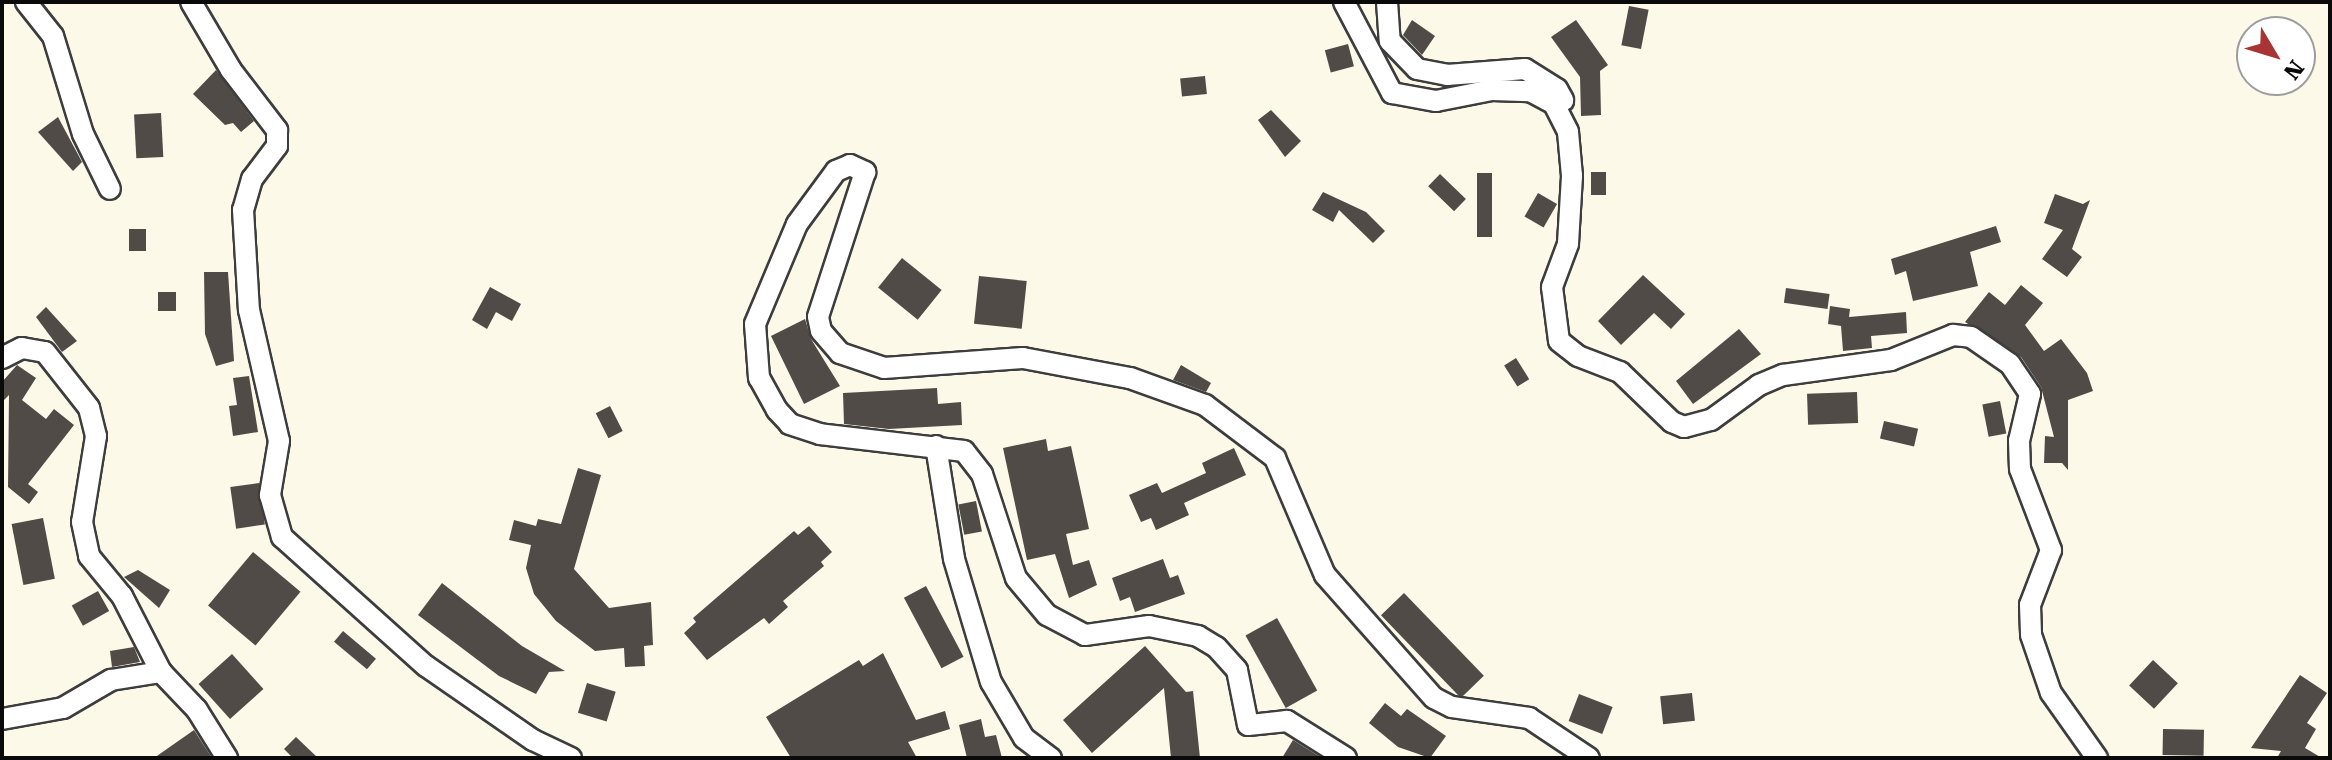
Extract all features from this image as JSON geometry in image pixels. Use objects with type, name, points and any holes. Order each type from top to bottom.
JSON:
[{"type":"street","points":[[26,2],[53,36],[83,134],[110,189]]},
{"type":"street","points":[[191,2],[231,70],[277,130],[277,146],[252,179],[243,210],[249,310],[279,441],[270,495],[282,537],[426,666],[533,740],[571,758]]},
{"type":"street","points":[[1344,2],[1392,93],[1436,101],[1492,90],[1530,91],[1554,104],[1568,132]]},
{"type":"street","points":[[1387,2],[1390,41],[1408,62],[1447,75],[1525,69],[1557,89],[1568,132],[1572,176],[1568,244],[1552,287],[1559,341],[1578,356],[1620,372],[1672,422],[1684,427],[1711,420],[1759,385],[1783,375],[1891,360],[1953,335],[1992,348],[2024,379],[2030,394],[2019,441],[2020,469],[2051,550],[2030,605],[2031,635],[2051,693],[2097,758]]},
{"type":"street","points":[[1346,758],[1287,721],[1248,725],[1237,670],[1216,647],[1198,636],[1149,626],[1085,635],[1047,615],[1016,578],[973,458],[964,451],[805,431],[777,410],[759,378],[755,324],[768,287],[820,188],[850,165],[865,172],[864,185],[822,295],[821,331],[830,345],[860,362],[884,368],[1023,358],[1130,378],[1205,405],[1275,458],[1325,575],[1434,698],[1452,707],[1529,718],[1589,758]]},
{"type":"street","points":[[2,358],[22,348],[45,352],[65,372],[89,408],[96,436],[84,541],[106,582],[122,596],[161,672],[197,710],[227,758]]},
{"type":"street","points":[[936,446],[954,559],[991,682],[1024,738],[1051,758]]},
{"type":"street","points":[[2,719],[63,708],[111,680],[161,672]]},
{"type":"building","points":[[1629,6],[1649,10],[1641,49],[1621,45]]},
{"type":"building","points":[[1412,20],[1435,36],[1422,55],[1403,35]]},
{"type":"building","points":[[1576,20],[1608,65],[1600,71],[1601,115],[1581,116],[1580,77],[1551,37]]},
{"type":"building","points":[[1348,44],[1354,66],[1331,72],[1325,50]]},
{"type":"building","points":[[216,70],[254,121],[241,132],[233,123],[225,125],[193,94]]},
{"type":"building","points":[[1205,76],[1207,94],[1182,97],[1180,79]]},
{"type":"building","points":[[1271,110],[1301,141],[1285,157],[1258,120]]},
{"type":"building","points":[[161,113],[163,157],[136,158],[134,114]]},
{"type":"building","points":[[58,117],[82,162],[73,171],[38,132]]},
{"type":"building","points":[[1591,172],[1606,172],[1606,195],[1591,195]]},
{"type":"building","points":[[1477,173],[1492,173],[1492,237],[1477,237]]},
{"type":"building","points":[[1440,174],[1466,199],[1454,211],[1428,186]]},
{"type":"building","points":[[1323,192],[1366,212],[1385,231],[1373,243],[1339,210],[1333,222],[1312,210]]},
{"type":"building","points":[[1538,193],[1557,204],[1544,227],[1524,216]]},
{"type":"building","points":[[2055,194],[2083,204],[2090,200],[2072,249],[2082,257],[2067,277],[2042,259],[2063,230],[2044,223]]},
{"type":"building","points":[[1996,226],[2001,242],[1970,252],[1978,286],[1913,301],[1906,271],[1895,275],[1891,259]]},
{"type":"building","points":[[129,229],[146,229],[146,251],[129,251]]},
{"type":"building","points":[[902,258],[942,290],[918,320],[878,288]]},
{"type":"building","points":[[204,272],[228,272],[234,361],[216,366],[205,334]]},
{"type":"building","points":[[1643,275],[1685,314],[1671,329],[1654,313],[1621,345],[1598,321]]},
{"type":"building","points":[[979,276],[1027,281],[1022,329],[974,324]]},
{"type":"building","points":[[2021,285],[2043,303],[2025,325],[2044,351],[2061,339],[2087,373],[2093,391],[2068,400],[2068,470],[2062,463],[2044,463],[2045,436],[2054,437],[2041,387],[2021,357],[1965,322],[1989,292],[2005,305]]},
{"type":"building","points":[[490,287],[521,304],[512,321],[496,312],[487,329],[472,320]]},
{"type":"building","points":[[1786,288],[1830,294],[1827,309],[1784,303]]},
{"type":"building","points":[[158,292],[176,292],[176,311],[158,311]]},
{"type":"building","points":[[1830,306],[1850,309],[1849,317],[1906,312],[1907,333],[1871,336],[1872,348],[1843,351],[1841,326],[1828,324]]},
{"type":"building","points":[[46,307],[77,341],[62,352],[36,317]]},
{"type":"building","points":[[805,319],[811,339],[840,386],[804,404],[771,336]]},
{"type":"building","points":[[1739,329],[1761,354],[1693,404],[1676,381]]},
{"type":"building","points":[[1516,358],[1529,379],[1517,387],[1504,365]]},
{"type":"building","points":[[17,365],[36,378],[22,400],[46,419],[54,409],[74,425],[28,484],[38,492],[29,504],[8,487],[9,395],[2,402],[2,382]]},
{"type":"building","points":[[1181,365],[1211,383],[1206,392],[1173,380]]},
{"type":"building","points":[[249,376],[258,432],[233,436],[229,406],[237,405],[233,378]]},
{"type":"building","points":[[937,388],[938,404],[961,402],[962,425],[889,429],[844,424],[843,393]]},
{"type":"building","points":[[1857,392],[1858,423],[1808,425],[1807,394]]},
{"type":"building","points":[[2000,401],[2006,433],[1989,437],[1982,404]]},
{"type":"building","points":[[610,406],[623,431],[608,438],[596,413]]},
{"type":"building","points":[[1884,421],[1918,429],[1914,446],[1880,439]]},
{"type":"building","points":[[1046,439],[1048,451],[1071,446],[1089,529],[1066,534],[1073,565],[1089,560],[1097,585],[1069,598],[1055,554],[1027,560],[1003,448]]},
{"type":"building","points":[[1234,448],[1246,475],[1184,503],[1189,515],[1156,530],[1151,518],[1141,522],[1129,495],[1157,483],[1162,493],[1206,473],[1202,463]]},
{"type":"building","points":[[578,468],[601,475],[574,569],[609,608],[651,602],[653,645],[644,646],[645,666],[625,667],[624,648],[595,651],[556,621],[534,594],[526,568],[531,545],[509,540],[514,520],[536,526],[538,519],[561,524]]},
{"type":"building","points":[[259,483],[265,525],[236,529],[230,487]]},
{"type":"building","points":[[976,501],[982,531],[964,535],[958,504]]},
{"type":"building","points":[[43,518],[55,579],[23,585],[12,524]]},
{"type":"building","points":[[809,526],[832,552],[821,562],[824,566],[783,601],[788,607],[769,624],[764,618],[707,660],[684,633],[696,622],[693,618],[794,531],[798,535]]},
{"type":"building","points":[[253,552],[300,592],[255,645],[208,606]]},
{"type":"building","points":[[1163,559],[1170,578],[1178,575],[1185,594],[1135,612],[1130,597],[1120,601],[1112,578]]},
{"type":"building","points":[[138,570],[170,590],[159,608],[124,577]]},
{"type":"building","points":[[442,583],[522,646],[565,671],[549,672],[536,694],[499,676],[418,615]]},
{"type":"building","points":[[926,586],[964,657],[941,668],[904,598]]},
{"type":"building","points":[[98,591],[109,611],[83,626],[72,606]]},
{"type":"building","points":[[1404,593],[1484,676],[1461,698],[1381,615]]},
{"type":"building","points":[[1277,618],[1317,691],[1286,708],[1246,635]]},
{"type":"building","points":[[343,631],[376,659],[367,669],[334,642]]},
{"type":"building","points":[[1145,646],[1186,692],[1193,691],[1200,758],[1171,758],[1164,688],[1092,753],[1063,720]]},
{"type":"building","points":[[134,647],[140,662],[112,667],[110,651]]},
{"type":"building","points":[[883,653],[916,720],[945,711],[950,729],[908,742],[917,758],[791,758],[766,717],[859,660],[863,666]]},
{"type":"building","points":[[232,654],[263,689],[230,719],[199,684]]},
{"type":"building","points":[[2153,660],[2178,683],[2154,709],[2129,686]]},
{"type":"building","points":[[2300,675],[2327,693],[2307,723],[2316,729],[2305,748],[2322,758],[2277,758],[2281,751],[2251,748]]},
{"type":"building","points":[[587,683],[616,692],[607,721],[578,713]]},
{"type":"building","points":[[1692,693],[1695,721],[1663,724],[1660,696]]},
{"type":"building","points":[[1579,694],[1613,707],[1602,734],[1569,721]]},
{"type":"building","points":[[1385,703],[1401,716],[1407,709],[1446,736],[1430,758],[1398,747],[1369,723]]},
{"type":"building","points":[[981,719],[985,737],[996,735],[1002,758],[967,758],[959,725]]},
{"type":"building","points":[[2163,729],[2204,730],[2204,756],[2163,755]]},
{"type":"building","points":[[194,730],[212,758],[154,758]]},
{"type":"building","points":[[296,737],[318,758],[293,758],[284,749]]},
{"type":"building","points":[[1293,740],[1322,758],[1282,758]]}]
